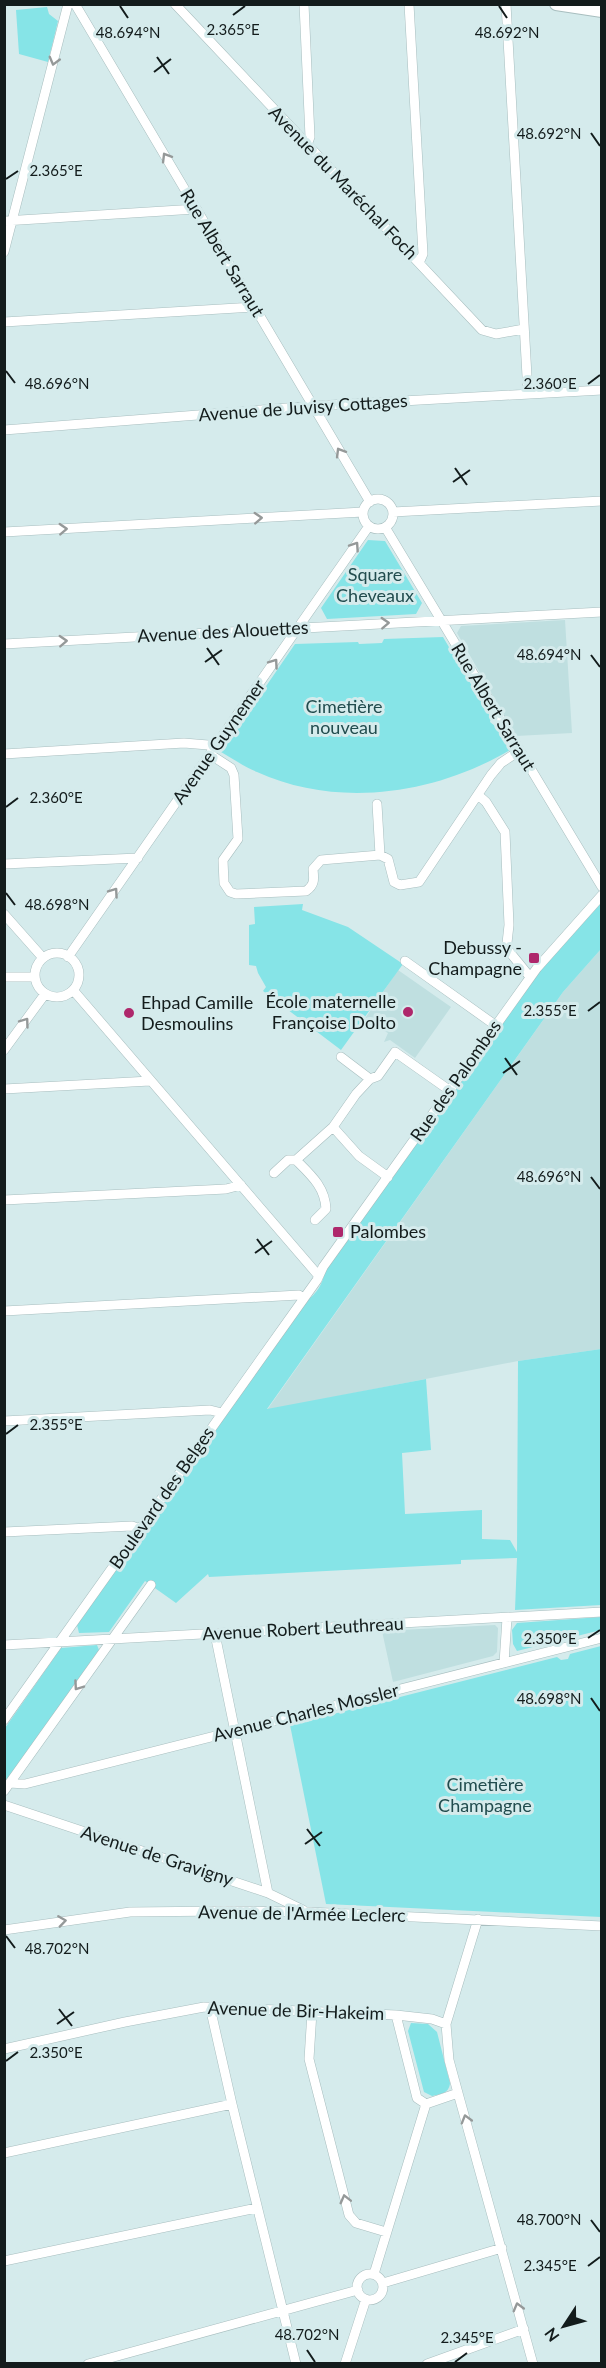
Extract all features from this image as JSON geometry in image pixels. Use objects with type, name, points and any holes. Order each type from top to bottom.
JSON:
[{"type":"main road","points":[[556,4],[602,11]]},
{"type":"street","points":[[4,252],[9,221],[68,4]]},
{"type":"street","name":"Rue Albert Sarraut","points":[[75,4],[370,502]]},
{"type":"street","name":"Avenue du Maréchal Foch","points":[[175,4],[482,330],[496,334],[524,329]]},
{"type":"street","points":[[304,4],[310,137],[307,145]]},
{"type":"street","points":[[409,4],[423,254],[419,262]]},
{"type":"street","points":[[506,4],[528,394]]},
{"type":"street","points":[[9,221],[196,209]]},
{"type":"street","points":[[4,322],[254,307]]},
{"type":"street","name":"Avenue de Juvisy Cottages","points":[[4,430],[313,406],[602,390]]},
{"type":"street","points":[[378,499],[388,502],[393,512],[391,523],[385,527],[369,526],[363,512],[370,502],[378,499]]},
{"type":"street","points":[[393,512],[602,501]]},
{"type":"street","points":[[4,532],[363,512]]},
{"type":"street","name":"Avenue Guynemer","points":[[68,957],[369,526]]},
{"type":"street","name":"Rue Albert Sarraut","points":[[385,527],[602,887]]},
{"type":"street","name":"Avenue des Alouettes","points":[[4,644],[602,612]]},
{"type":"street","points":[[4,754],[184,743],[208,745],[231,768],[234,775],[238,839],[223,860],[224,883],[230,892],[236,894],[306,891],[311,888],[314,881],[313,869],[321,860],[380,855],[388,859],[394,882],[400,885],[419,882],[501,763],[519,751]]},
{"type":"street","points":[[478,795],[486,802],[505,832],[508,950],[530,977]]},
{"type":"street","points":[[377,804],[380,855]]},
{"type":"street","points":[[4,864],[138,858]]},
{"type":"street","name":"Rue des Palombes","points":[[318,1275],[530,977],[602,895]]},
{"type":"street","points":[[4,914],[43,958]]},
{"type":"street","points":[[56,953],[68,957],[78,970],[79,977],[73,990],[62,997],[55,998],[45,994],[37,985],[34,976],[36,966],[43,958],[56,953]]},
{"type":"street","points":[[405,962],[495,1025]]},
{"type":"street","points":[[4,977],[34,976]]},
{"type":"street","points":[[73,990],[318,1275]]},
{"type":"street","points":[[4,1050],[45,994]]},
{"type":"street","points":[[274,1173],[288,1160],[296,1160],[333,1127],[370,1079],[378,1076],[395,1052],[449,1090]]},
{"type":"street","points":[[340,1057],[370,1079]]},
{"type":"street","points":[[4,1089],[150,1081]]},
{"type":"street","points":[[333,1127],[359,1156],[388,1177]]},
{"type":"street","points":[[296,1160],[318,1182],[324,1194],[326,1209],[315,1220]]},
{"type":"street","points":[[4,1200],[226,1189],[241,1185]]},
{"type":"street","name":"Boulevard des Belges","points":[[4,1720],[317,1280],[318,1275]]},
{"type":"street","points":[[4,1311],[298,1295],[304,1298]]},
{"type":"street","points":[[4,1421],[210,1410],[222,1413]]},
{"type":"street","points":[[4,1532],[132,1526],[140,1529]]},
{"type":"street","points":[[7,1787],[151,1585]]},
{"type":"street","name":"Avenue Robert Leuthreau","points":[[4,1644],[602,1612]]},
{"type":"street","points":[[504,1662],[507,1618]]},
{"type":"street","points":[[215,1634],[268,1893]]},
{"type":"street","name":"Avenue Charles Mossler","points":[[7,1787],[602,1638]]},
{"type":"street","name":"Avenue de Gravigny","points":[[4,1805],[268,1893],[308,1912]]},
{"type":"street","name":"Avenue de l'Armée Leclerc","points":[[4,1930],[130,1912],[308,1912],[602,1926]]},
{"type":"street","points":[[478,1919],[446,2024],[449,2060],[533,2364]]},
{"type":"street","points":[[210,2007],[296,2364]]},
{"type":"street","name":"Avenue de Bir-Hakeim","points":[[4,2049],[147,2017],[210,2007],[396,2015],[432,2019],[446,2024]]},
{"type":"street","points":[[312,2013],[309,2058],[350,2216],[356,2223],[386,2232]]},
{"type":"street","points":[[396,2015],[417,2098],[426,2104]]},
{"type":"street","points":[[426,2104],[458,2093]]},
{"type":"street","points":[[4,2153],[232,2104]]},
{"type":"street","points":[[374,2274],[426,2104]]},
{"type":"street","points":[[4,2261],[257,2208]]},
{"type":"street","points":[[383,2283],[502,2248]]},
{"type":"street","points":[[368,2273],[381,2278],[383,2283],[383,2291],[378,2298],[366,2299],[357,2290],[361,2277],[368,2273]]},
{"type":"street","points":[[88,2364],[357,2290]]},
{"type":"street","points":[[345,2364],[366,2299]]},
{"type":"street","points":[[427,2364],[524,2330]]},
{"type":"shaded area","points":[[565,620],[572,733],[516,736],[457,633],[461,626]]},
{"type":"shaded area","points":[[601,949],[601,1349],[518,1361],[267,1410],[563,992]]},
{"type":"shaded area","name":"École maternelle Françoise Dolto","points":[[398,970],[451,1007],[415,1058],[390,1040],[384,1042],[388,1033],[364,1020]]},
{"type":"shaded area","points":[[495,1625],[498,1628],[497,1652],[493,1656],[393,1682],[382,1631]]},
{"type":"green space","points":[[47,7],[49,14],[58,21],[48,62],[19,54],[16,10]]},
{"type":"green space","name":"Square Cheveaux","points":[[368,540],[385,541],[422,603],[416,614],[327,619],[321,608]]},
{"type":"green space","name":"Cimetière nouveau","points":[[443,637],[491,718],[490,722],[510,750],[451,777],[419,786],[353,793],[320,790],[288,783],[252,770],[221,752],[295,644],[382,643],[384,639]]},
{"type":"green space","points":[[601,903],[601,949],[563,992],[267,1409],[426,1379],[431,1450],[402,1453],[405,1514],[482,1510],[482,1539],[510,1540],[517,1552],[518,1361],[601,1349],[601,1605],[515,1610],[517,1558],[461,1560],[461,1564],[209,1577],[208,1574],[176,1603],[145,1581],[109,1632],[79,1633],[77,1625],[306,1301],[316,1292],[325,1271],[532,980]]},
{"type":"green space","points":[[303,904],[302,910],[348,927],[403,964],[341,1050],[263,991],[266,987],[256,966],[249,965],[249,925],[255,924],[254,907]]},
{"type":"green space","points":[[601,1617],[601,1630],[517,1651],[513,1644],[512,1630],[517,1623]]},
{"type":"green space","points":[[97,1645],[99,1650],[5,1783],[5,1728],[61,1648]]},
{"type":"green space","name":"Cimetière Champagne","points":[[601,1646],[601,1917],[326,1904],[290,1725],[557,1657],[561,1660],[568,1659],[570,1654]]},
{"type":"green space","points":[[411,2023],[428,2024],[437,2032],[450,2083],[444,2093],[432,2096],[424,2092],[408,2031]]},
{"type":"place","name":"Debussy - Champagne","points":[[534,958]]},
{"type":"place","name":"École maternelle Françoise Dolto","points":[[408,1012]]},
{"type":"place","name":"Ehpad Camille Desmoulins","points":[[129,1013]]},
{"type":"place","name":"Palombes","points":[[338,1232]]}]
